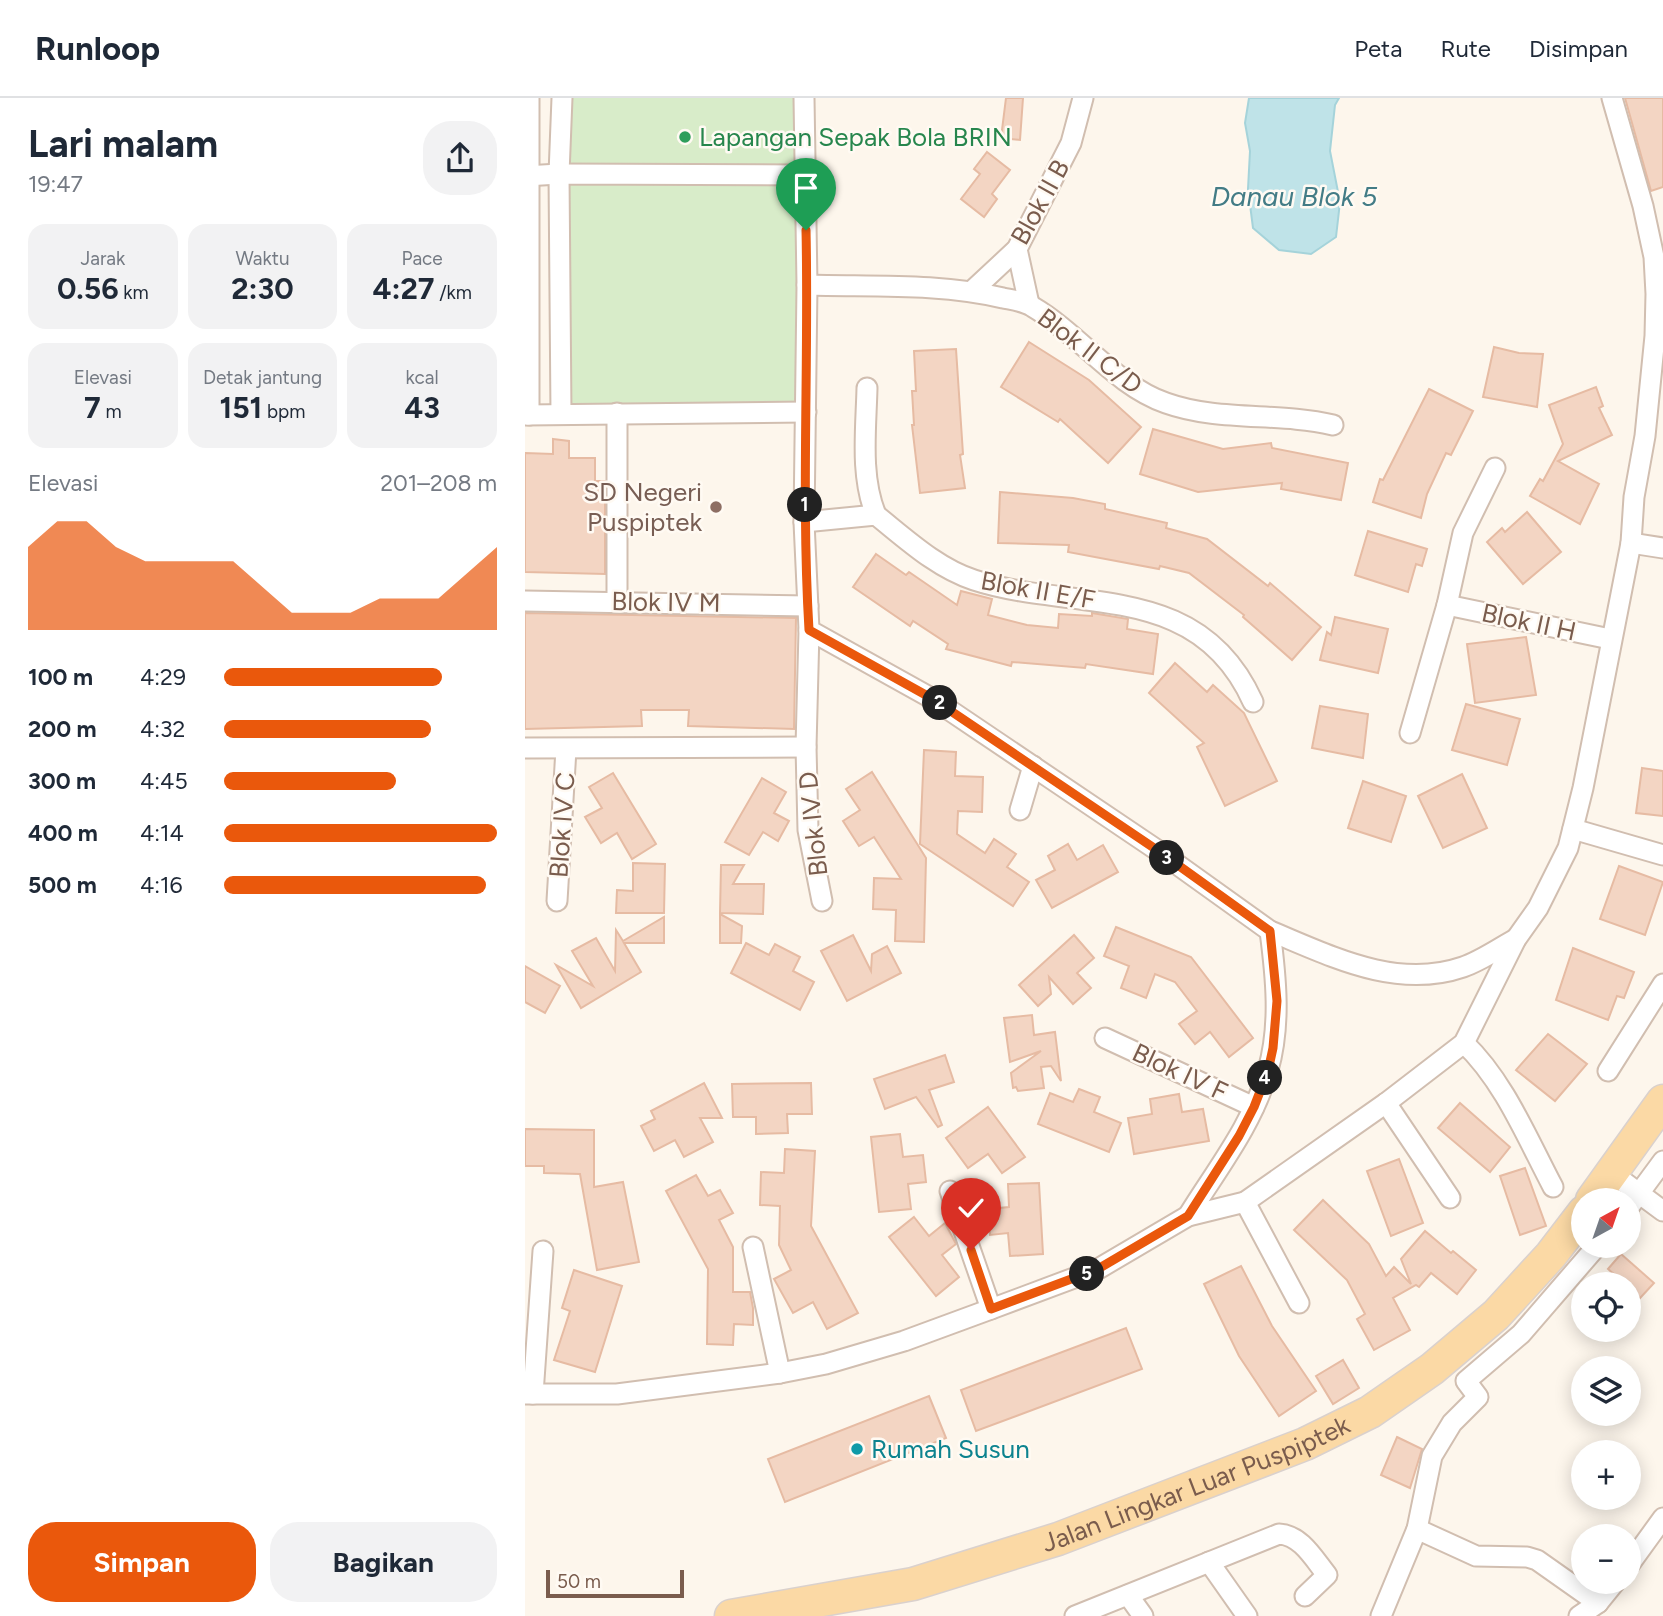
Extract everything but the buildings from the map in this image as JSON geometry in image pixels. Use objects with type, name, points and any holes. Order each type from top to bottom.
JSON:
[{"type":"main road","points":[[1602,1188],[1663,1101]]},
{"type":"main road","name":"Jalan Lingkar Luar Puspiptek","points":[[731,1616],[913,1584],[1058,1539],[1305,1444],[1370,1412],[1432,1369],[1496,1315],[1571,1229]]},
{"type":"street","points":[[529,98],[526,176],[527,415],[806,412]]},
{"type":"street","points":[[561,414],[559,174],[562,98]]},
{"type":"street","name":"Blok IV D","points":[[804,98],[807,285],[804,522],[809,630],[806,747],[808,830],[822,901]]},
{"type":"street","name":"Blok II B","points":[[972,290],[1017,249],[1071,143],[1083,98]]},
{"type":"street","points":[[543,1251],[529,1394],[617,1394],[781,1373],[826,1364],[904,1341],[1098,1269],[1188,1216],[1245,1202],[1385,1103],[1464,1043],[1516,939],[1559,872],[1583,788],[1610,639],[1631,543],[1634,498],[1646,424],[1660,294],[1643,206],[1612,98]]},
{"type":"street","points":[[526,176],[804,175]]},
{"type":"street","points":[[1017,249],[1029,304]]},
{"type":"street","name":"Blok II C/D","points":[[807,285],[972,290],[1029,304],[1071,334],[1128,382],[1164,403],[1189,410],[1305,418],[1333,425]]},
{"type":"street","points":[[804,522],[876,515],[869,496],[866,467],[867,388]]},
{"type":"street","points":[[617,413],[617,601]]},
{"type":"street","name":"Blok II H","points":[[1410,733],[1447,605],[1463,533],[1495,468]]},
{"type":"street","name":"Blok II E/F","points":[[876,515],[947,569],[971,579],[1040,595],[1130,606],[1157,613],[1200,636],[1242,678],[1253,702]]},
{"type":"street","points":[[1631,543],[1663,548]]},
{"type":"street","name":"Blok IV M","points":[[525,601],[808,606]]},
{"type":"street","name":"Blok II H","points":[[1447,605],[1610,639]]},
{"type":"street","points":[[809,630],[933,699],[1270,931],[1355,964],[1389,974],[1411,976],[1436,975],[1466,966],[1516,939]]},
{"type":"street","points":[[525,748],[806,747]]},
{"type":"street","name":"Blok IV C","points":[[557,901],[566,749]]},
{"type":"street","points":[[1020,810],[1033,766]]},
{"type":"street","points":[[1573,829],[1663,855]]},
{"type":"street","points":[[1188,1216],[1239,1136],[1268,1071],[1275,1024],[1276,975],[1270,931]]},
{"type":"street","points":[[1608,1071],[1663,984]]},
{"type":"street","name":"Blok IV F","points":[[1105,1038],[1254,1107]]},
{"type":"street","points":[[1464,1043],[1474,1052],[1509,1102],[1553,1187]]},
{"type":"street","points":[[1385,1103],[1450,1198]]},
{"type":"street","points":[[1641,1192],[1663,1161]]},
{"type":"street","points":[[1613,1174],[1625,1188]]},
{"type":"street","points":[[950,1191],[991,1309]]},
{"type":"street","points":[[1245,1202],[1299,1303]]},
{"type":"street","points":[[1641,1202],[1663,1211]]},
{"type":"street","points":[[753,1247],[781,1373]]},
{"type":"street","points":[[1381,1616],[1417,1529],[1432,1456],[1453,1423],[1478,1397],[1466,1381],[1521,1334],[1587,1258]]},
{"type":"street","points":[[1641,1548],[1663,1518]]},
{"type":"street","points":[[1417,1529],[1476,1556],[1527,1557],[1538,1560],[1598,1603]]},
{"type":"street","points":[[1075,1616],[1279,1534],[1289,1534],[1297,1539],[1327,1575],[1305,1596]]},
{"type":"street","points":[[1209,1562],[1247,1616]]},
{"type":"street","points":[[1579,1616],[1598,1603],[1605,1594]]},
{"type":"street","points":[[1128,1595],[1143,1616]]},
{"type":"green space","points":[[569,98],[801,98],[798,407],[566,404]]},
{"type":"water","name":"Danau Blok 5","points":[[1249,98],[1339,98],[1335,105],[1330,151],[1340,202],[1336,237],[1311,254],[1279,250],[1253,228],[1248,189],[1250,151],[1245,123]]},
{"type":"place","name":"Lapangan Sepak Bola BRIN","points":[[685,137]]},
{"type":"place","name":"SD Negeri Puspiptek","points":[[716,507]]},
{"type":"place","name":"Rumah Susun","points":[[857,1449]]},
{"type":"route","points":[[806,230],[804,522],[809,630],[933,699],[1157,850],[1270,931],[1277,1001],[1268,1071],[1239,1136],[1188,1216],[1098,1269],[991,1309],[971,1250]]}]
